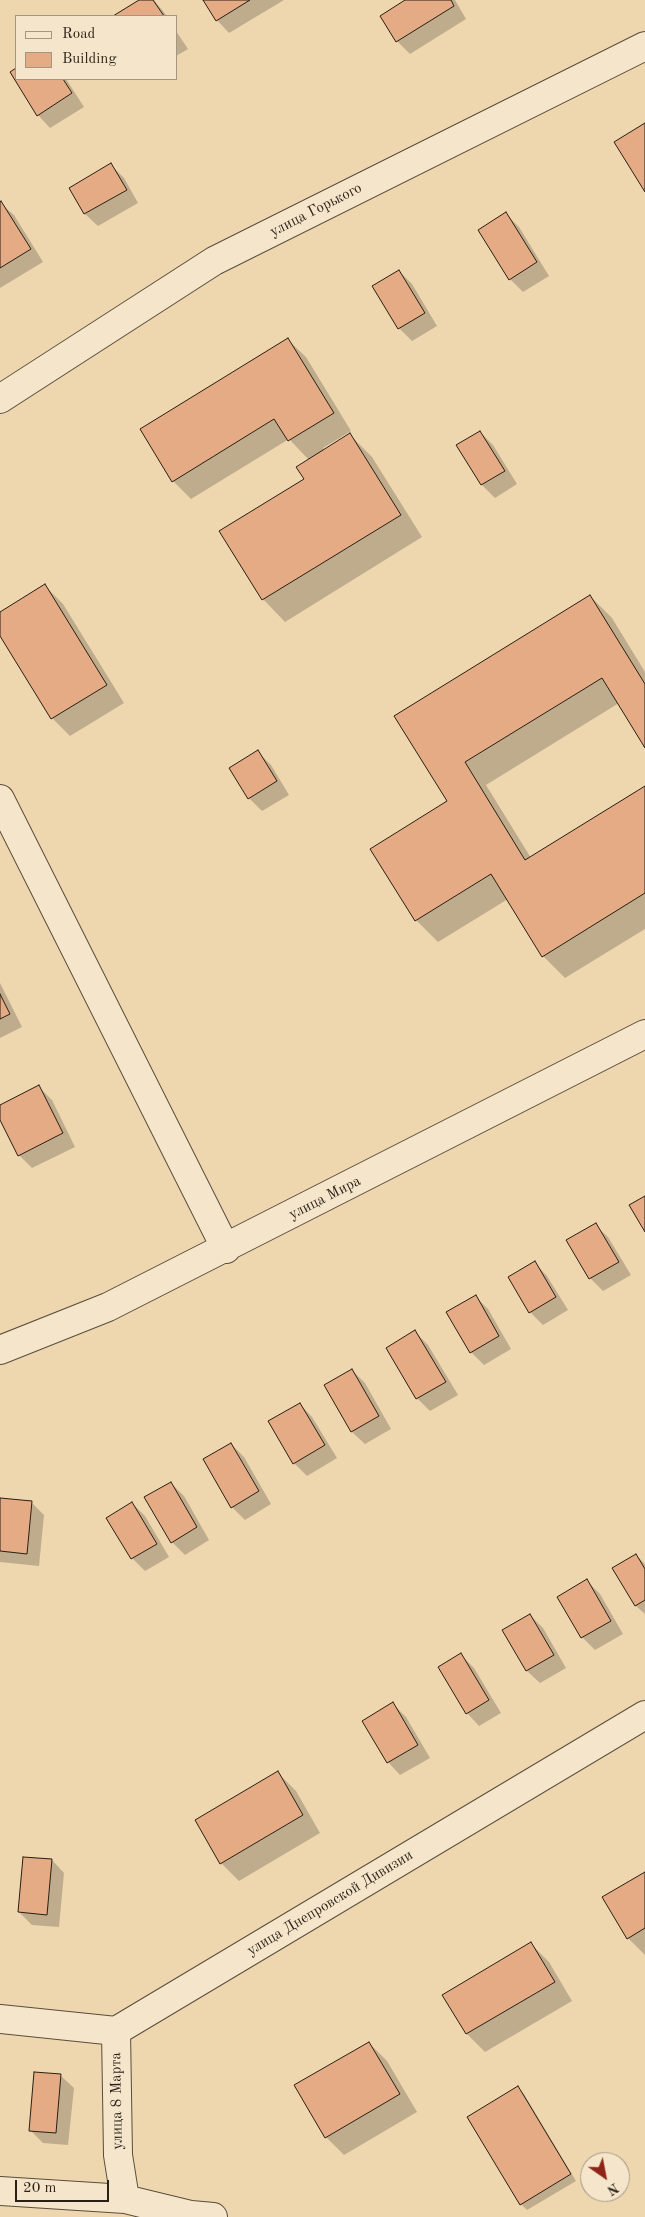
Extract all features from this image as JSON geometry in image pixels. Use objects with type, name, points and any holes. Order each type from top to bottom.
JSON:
[{"type":"street","name":"улица Горького","points":[[0,399],[214,261],[645,46]]},
{"type":"street","points":[[0,799],[226,1249]]},
{"type":"street","name":"улица Мира","points":[[0,1350],[108,1307],[226,1249],[645,1034]]},
{"type":"street","name":"улица Днепровской Дивизии","points":[[116,2031],[645,1715]]},
{"type":"street","points":[[0,2019],[116,2031]]},
{"type":"street","name":"улица 8 Марта","points":[[116,2031],[118,2155],[124,2199]]},
{"type":"street","points":[[0,2191],[124,2199],[191,2215],[213,2217]]},
{"type":"building","points":[[139,0],[153,0],[163,15],[115,15]]},
{"type":"building","points":[[203,0],[250,0],[216,21]]},
{"type":"building","points":[[405,0],[451,0],[454,6],[396,42],[380,16]]},
{"type":"building","points":[[15,69],[15,80],[64,80],[72,93],[37,116],[10,72]]},
{"type":"building","points":[[645,123],[645,192],[614,142]]},
{"type":"building","points":[[111,163],[127,190],[84,214],[69,188]]},
{"type":"building","points":[[0,202],[31,249],[0,268]]},
{"type":"building","points":[[506,212],[537,262],[509,280],[478,230]]},
{"type":"building","points":[[399,270],[425,313],[398,329],[372,286]]},
{"type":"building","points":[[288,338],[334,413],[288,441],[274,419],[172,482],[140,429]]},
{"type":"building","points":[[480,431],[505,471],[481,485],[456,445]]},
{"type":"building","points":[[350,433],[401,515],[262,600],[219,531],[304,479],[296,467]]},
{"type":"building","points":[[45,584],[107,685],[51,719],[0,636],[0,612]]},
{"type":"building","points":[[590,595],[645,684],[645,748],[602,678],[465,762],[525,860],[645,786],[645,893],[542,957],[491,874],[415,921],[370,849],[447,801],[394,716]]},
{"type":"building","points":[[258,750],[277,781],[248,799],[229,768]]},
{"type":"building","points":[[0,994],[10,1014],[0,1019]]},
{"type":"building","points":[[39,1085],[63,1133],[18,1156],[0,1120],[0,1105]]},
{"type":"building","points":[[645,1196],[645,1232],[629,1205]]},
{"type":"building","points":[[596,1223],[619,1262],[589,1279],[566,1240]]},
{"type":"building","points":[[535,1261],[556,1297],[529,1313],[508,1277]]},
{"type":"building","points":[[476,1295],[499,1336],[470,1353],[446,1312]]},
{"type":"building","points":[[415,1330],[446,1382],[416,1399],[386,1348]]},
{"type":"building","points":[[352,1369],[379,1416],[351,1432],[324,1385]]},
{"type":"building","points":[[300,1403],[325,1445],[293,1464],[268,1421]]},
{"type":"building","points":[[231,1443],[259,1491],[231,1508],[203,1459]]},
{"type":"building","points":[[171,1482],[197,1527],[171,1543],[144,1497]]},
{"type":"building","points":[[0,1498],[32,1501],[27,1554],[0,1551]]},
{"type":"building","points":[[132,1502],[157,1544],[131,1559],[106,1518]]},
{"type":"building","points":[[636,1554],[645,1569],[645,1600],[635,1606],[612,1568]]},
{"type":"building","points":[[587,1579],[611,1621],[581,1638],[557,1597]]},
{"type":"building","points":[[530,1614],[554,1655],[526,1671],[502,1630]]},
{"type":"building","points":[[461,1653],[489,1700],[466,1714],[438,1667]]},
{"type":"building","points":[[393,1702],[418,1745],[387,1763],[362,1721]]},
{"type":"building","points":[[278,1771],[303,1815],[220,1864],[195,1820]]},
{"type":"building","points":[[23,1857],[52,1859],[47,1915],[18,1912]]},
{"type":"building","points":[[645,1872],[645,1928],[627,1939],[602,1897]]},
{"type":"building","points":[[531,1942],[555,1982],[466,2034],[442,1995]]},
{"type":"building","points":[[369,2042],[400,2094],[325,2138],[294,2085]]},
{"type":"building","points":[[34,2072],[61,2074],[56,2133],[29,2131]]},
{"type":"building","points":[[518,2086],[571,2174],[520,2205],[467,2117]]}]
